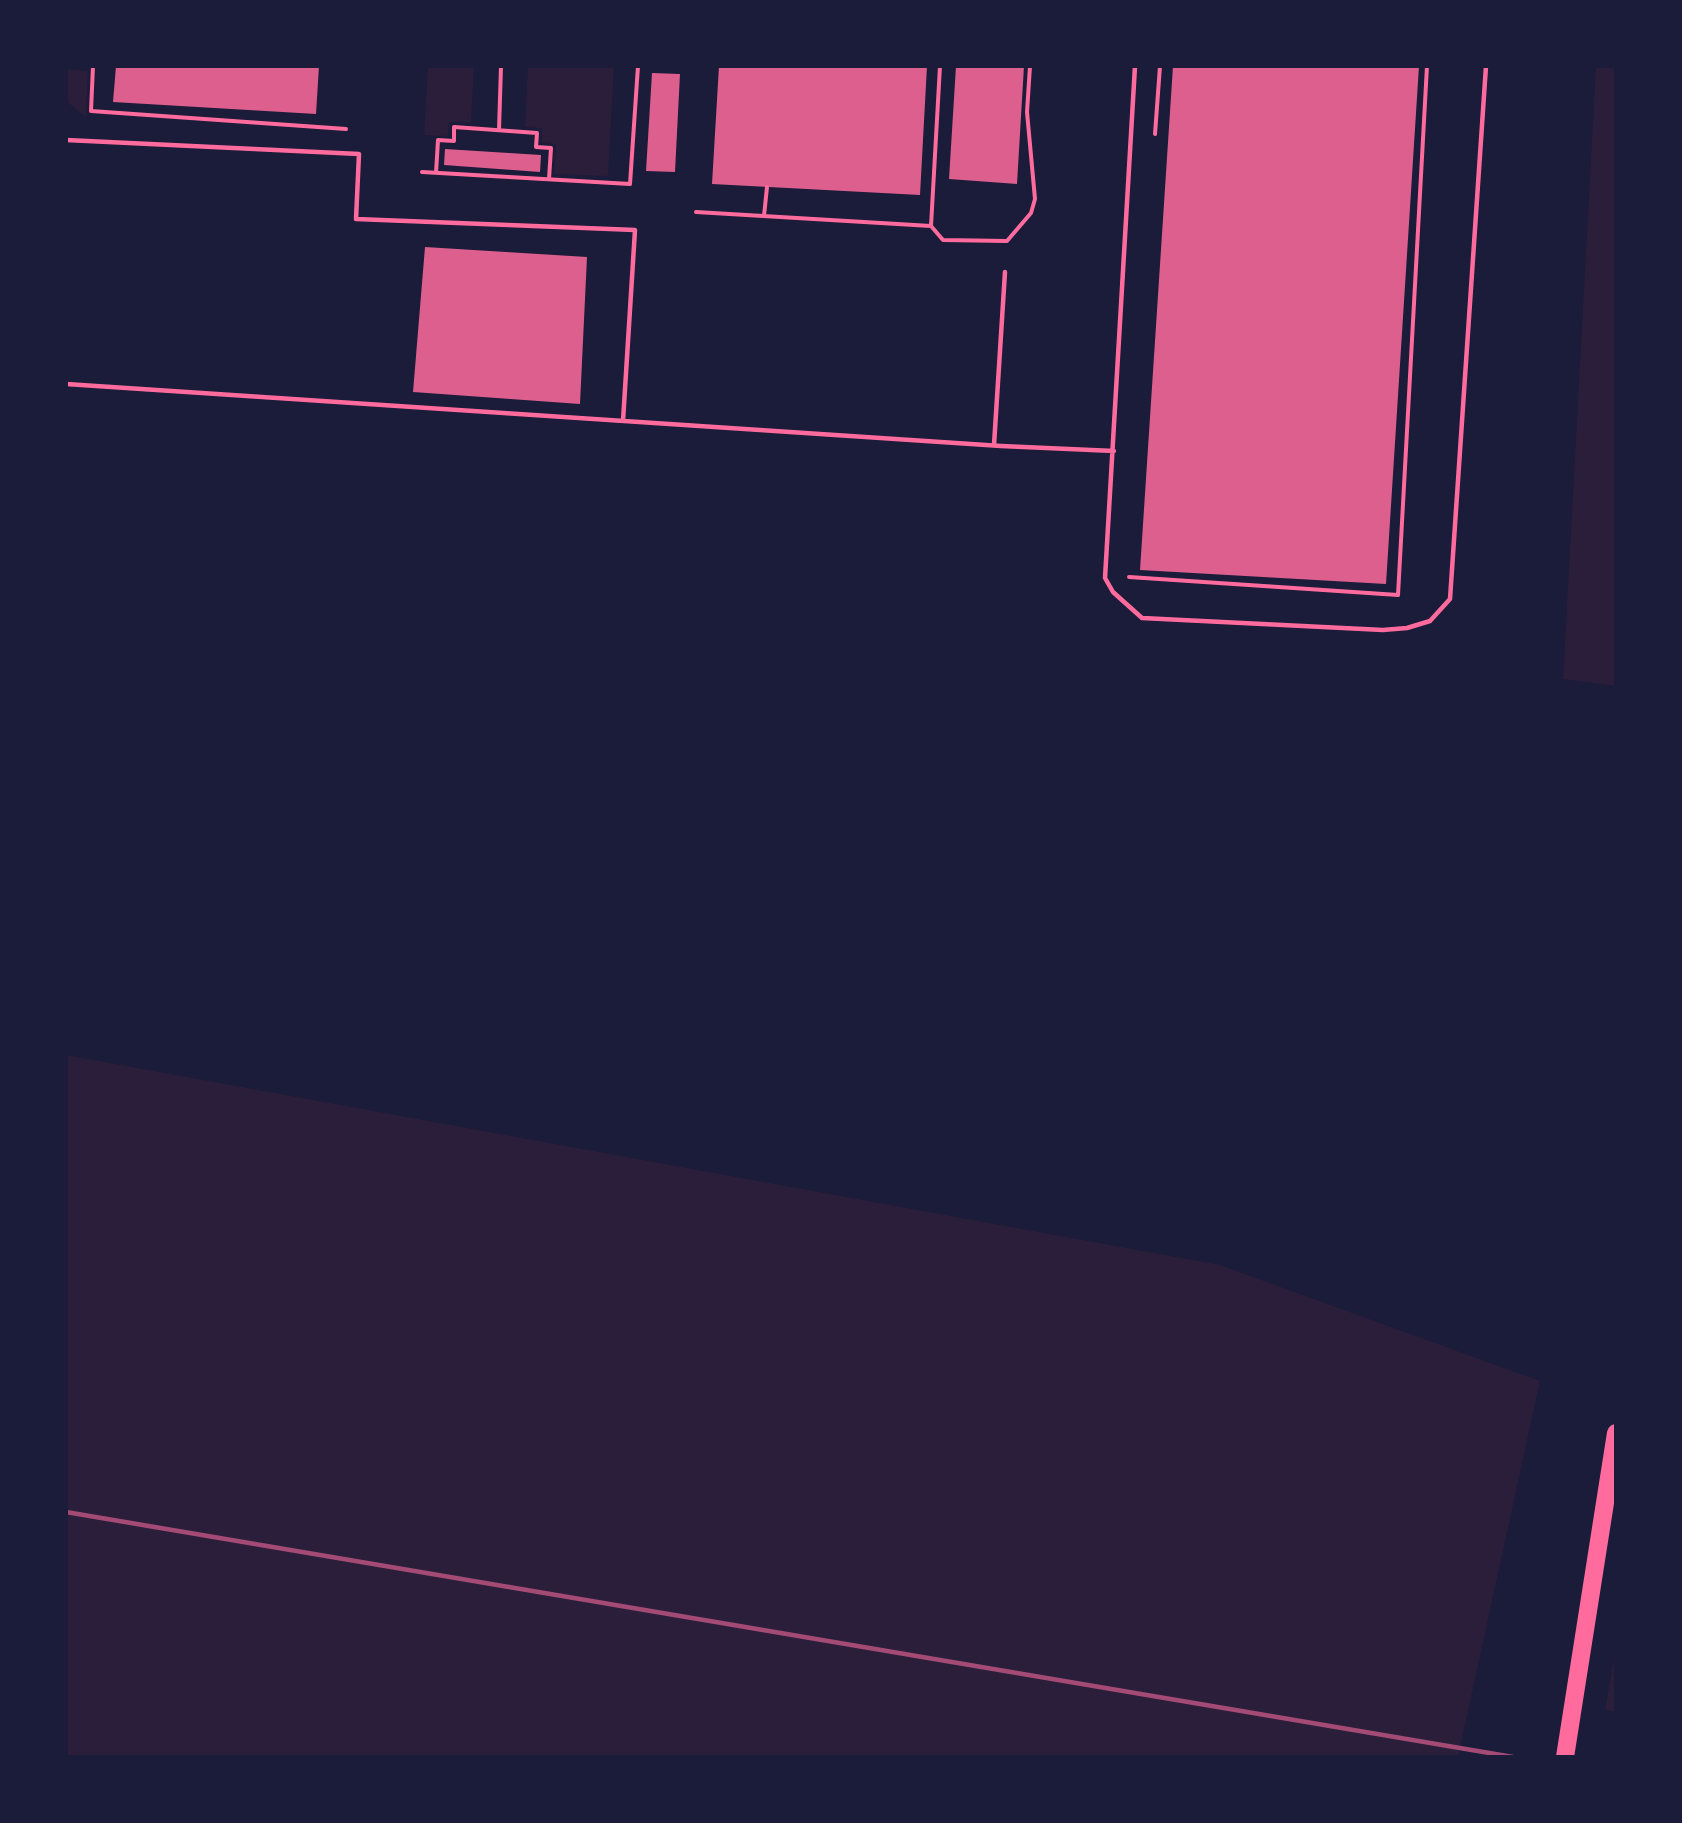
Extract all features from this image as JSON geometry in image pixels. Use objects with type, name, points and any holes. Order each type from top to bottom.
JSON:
[{"type":"highway","points":[[1565,1757],[1578,1688],[1616,1433]]},
{"type":"lane","points":[[1135,66],[1105,578],[1113,591],[1142,618],[1383,630],[1407,628],[1430,621],[1450,599],[1486,66]]},
{"type":"lane","points":[[66,140],[359,154],[356,219],[635,230],[623,421]]},
{"type":"lane","points":[[994,444],[1005,272]]},
{"type":"lane","points":[[66,384],[1114,451]]},
{"type":"path","points":[[93,66],[91,111],[346,129]]},
{"type":"path","points":[[499,130],[501,66]]},
{"type":"path","points":[[422,172],[630,184],[638,66]]},
{"type":"path","points":[[940,66],[931,226],[943,240],[1007,241],[1031,213],[1035,199],[1026,112],[1030,66]]},
{"type":"path","points":[[1155,137],[1160,66]]},
{"type":"path","points":[[1125,577],[1398,596],[1427,66]]},
{"type":"path","points":[[436,173],[438,140],[454,141],[454,127],[537,133],[536,147],[551,148],[549,179]]},
{"type":"path","points":[[764,216],[767,187]]},
{"type":"path","points":[[696,212],[931,226]]},
{"type":"shaded area","points":[[428,66],[474,66],[471,123],[449,122],[448,136],[424,135]]},
{"type":"shaded area","points":[[528,66],[614,66],[608,176],[554,174],[556,144],[542,143],[542,128],[525,127]]},
{"type":"shaded area","points":[[1596,66],[1616,66],[1616,686],[1563,679]]},
{"type":"shaded area","points":[[66,69],[88,71],[86,117],[66,101]]},
{"type":"shaded area","points":[[66,1055],[1220,1265],[1540,1381],[1458,1757],[66,1757]]},
{"type":"shaded area","points":[[1616,1646],[1616,1712],[1605,1710]]},
{"type":"building","points":[[116,66],[319,66],[316,114],[113,102]]},
{"type":"building","points":[[719,66],[927,66],[920,195],[712,184]]},
{"type":"building","points":[[956,66],[1024,66],[1017,184],[949,179]]},
{"type":"building","points":[[1173,66],[1419,66],[1386,584],[1140,570]]},
{"type":"building","points":[[652,73],[680,74],[675,172],[646,171]]},
{"type":"building","points":[[445,149],[541,155],[540,172],[444,165]]},
{"type":"building","points":[[425,247],[587,257],[580,404],[413,392]]},
{"type":"railway","points":[[66,1512],[1513,1757]]}]
